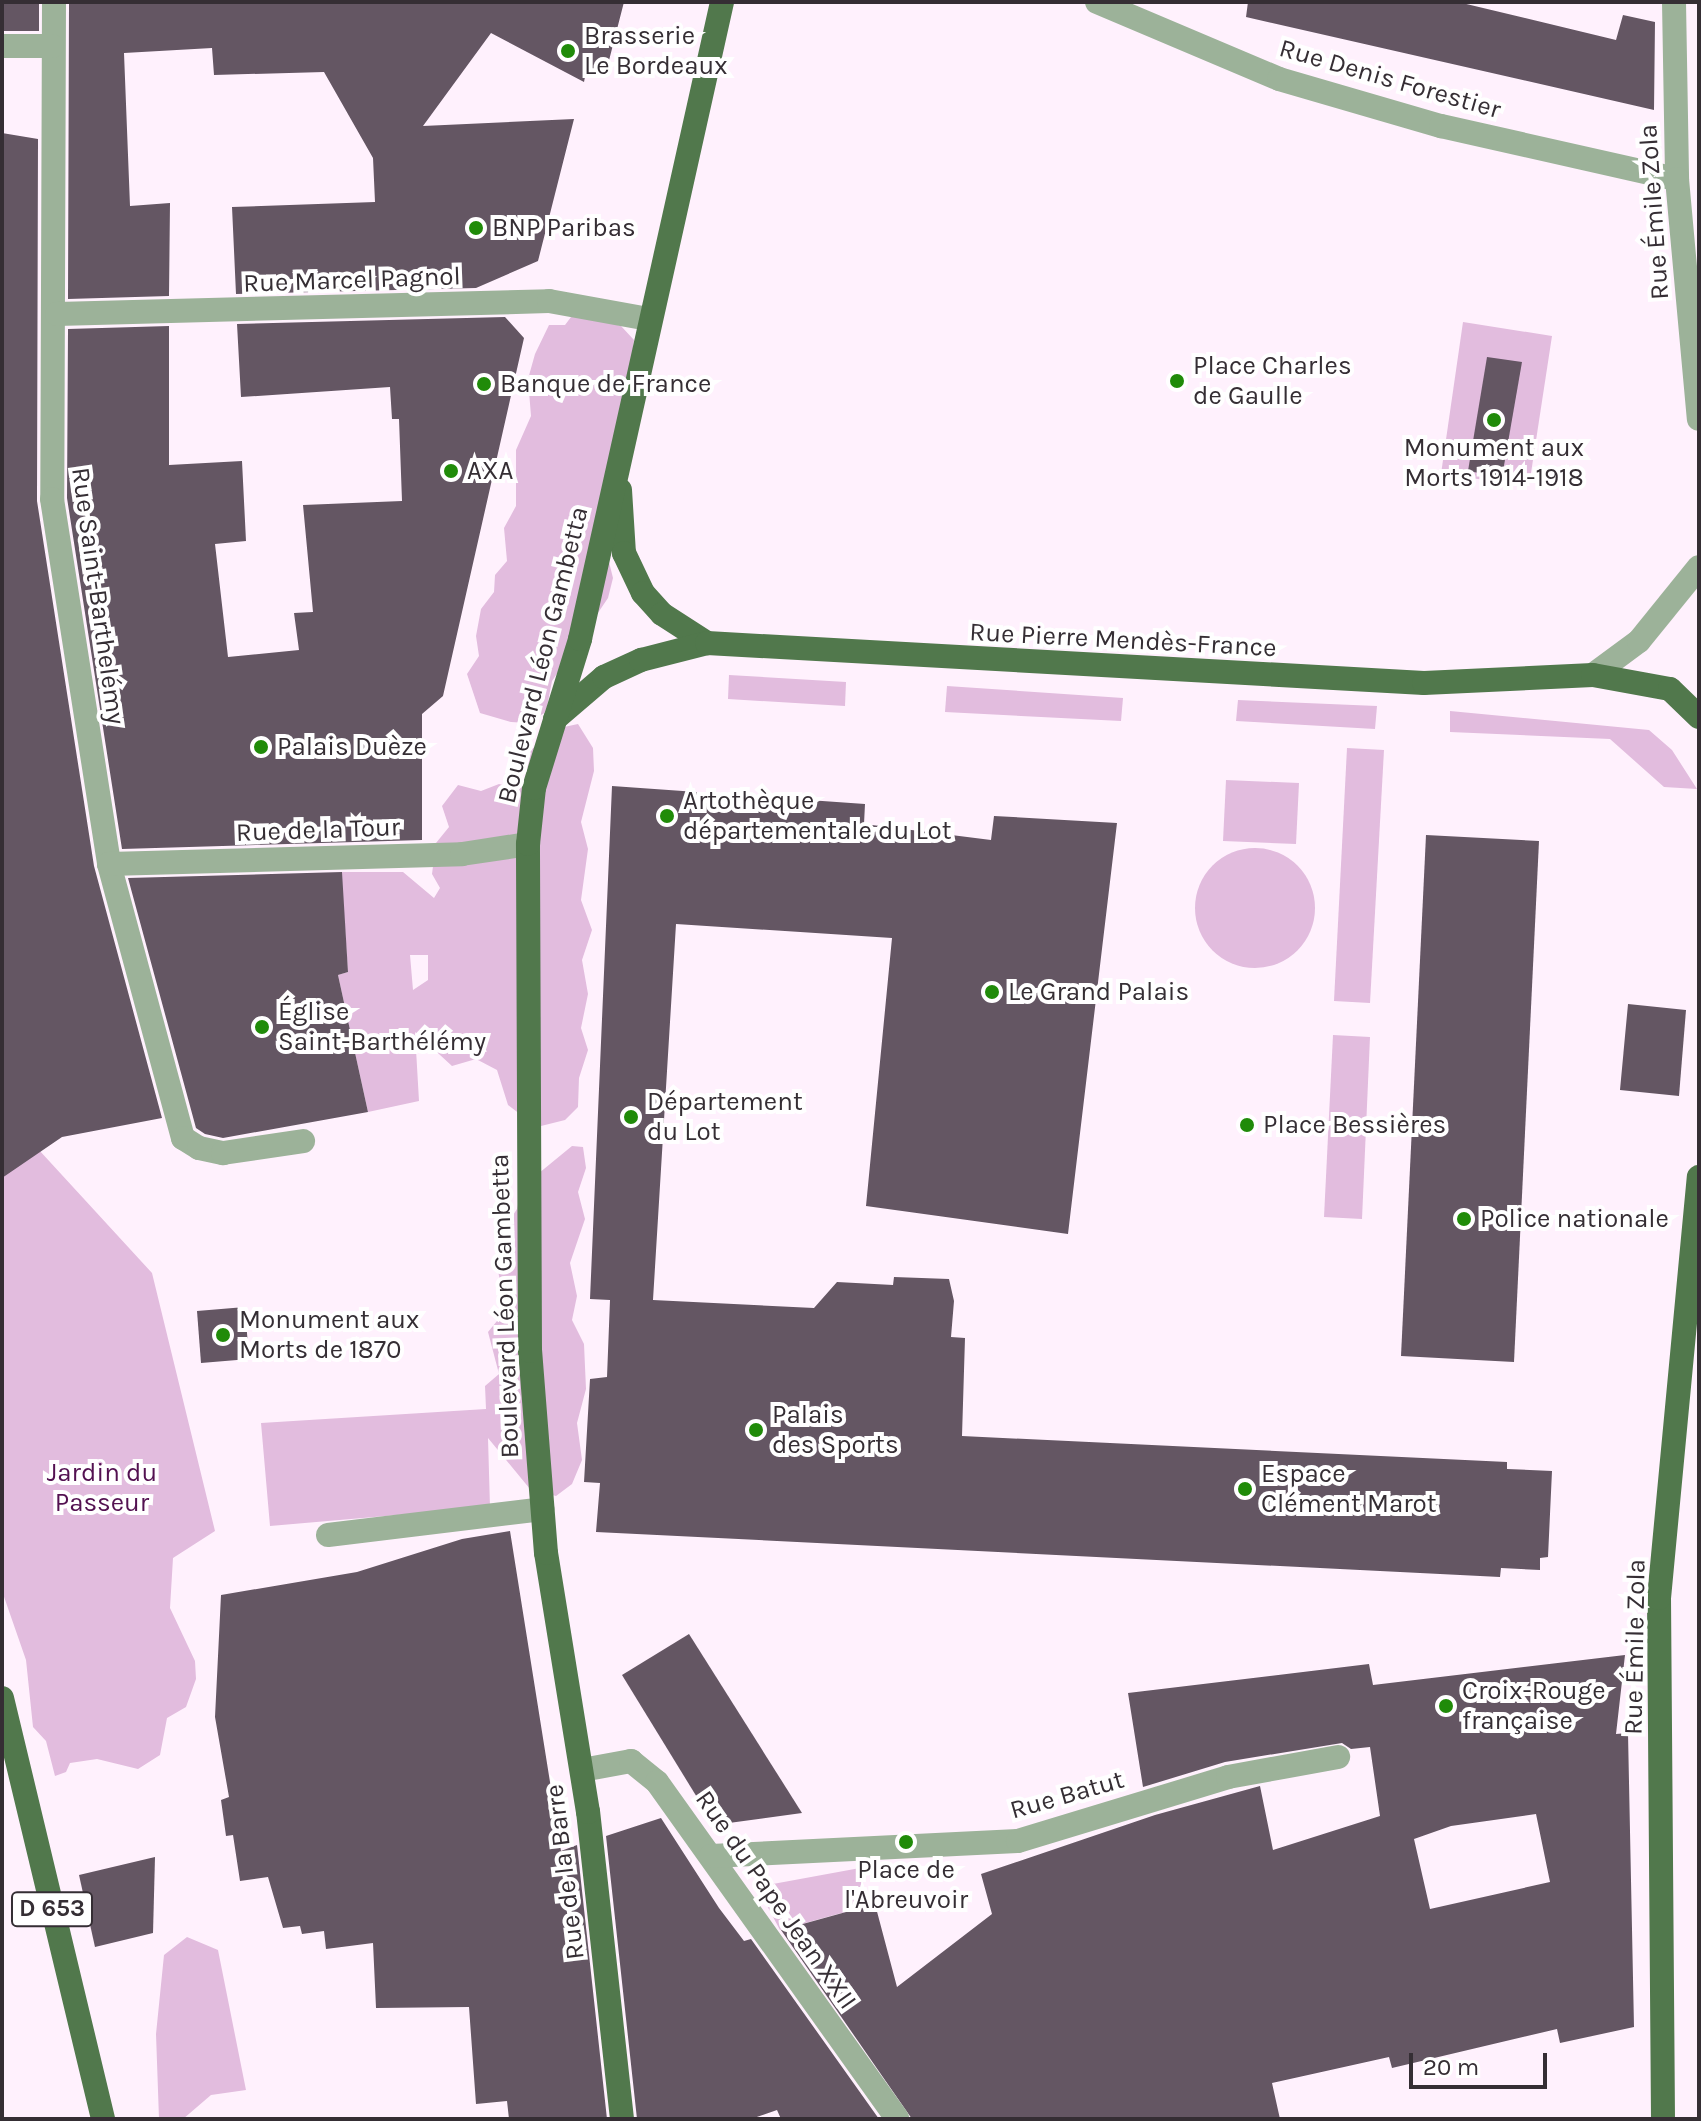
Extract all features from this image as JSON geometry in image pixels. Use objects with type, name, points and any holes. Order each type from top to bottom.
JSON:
[{"type":"main road","name":"Boulevard Léon Gambetta","points":[[557,1621],[542,1509],[530,1351],[528,844],[534,788],[580,639],[648,319],[722,2]]},
{"type":"main road","points":[[618,459],[624,553],[643,593],[662,614],[707,643]]},
{"type":"main road","name":"Rue Pierre Mendès-France","points":[[553,720],[604,677],[641,660],[707,643],[1424,683],[1593,675],[1670,689],[1699,717]]},
{"type":"main road","name":"Rue Émile Zola","points":[[1663,2119],[1659,1598],[1699,1177]]},
{"type":"main road","name":"Rue de la Barre","points":[[557,1621],[582,1770],[622,2119]]},
{"type":"main road","name":"D 653","points":[[2,1698],[103,2119]]},
{"type":"street","name":"Rue Saint-Barthelémy","points":[[54,2],[52,46],[57,314],[52,499],[109,864],[183,1138],[199,1148],[223,1153],[303,1141]]},
{"type":"street","name":"Rue Denis Forestier","points":[[1097,2],[1279,79],[1441,126],[1677,179]]},
{"type":"street","name":"Rue Émile Zola","points":[[1674,2],[1677,179],[1699,419]]},
{"type":"street","points":[[2,46],[52,46]]},
{"type":"street","name":"Rue Marcel Pagnol","points":[[57,314],[549,301],[648,319]]},
{"type":"street","points":[[1593,675],[1639,641],[1699,567]]},
{"type":"street","name":"Rue de la Tour","points":[[109,864],[462,854],[528,844]]},
{"type":"street","points":[[328,1535],[542,1509]]},
{"type":"street","name":"Rue Batut","points":[[711,1856],[1018,1841],[1228,1777],[1338,1757]]},
{"type":"street","name":"Rue du Pape Jean XXII","points":[[582,1770],[631,1761],[645,1769],[711,1856],[897,2119]]},
{"type":"green space","points":[[574,313],[621,326],[634,340],[608,558],[613,578],[608,598],[552,681],[546,712],[528,723],[511,722],[480,713],[467,674],[479,656],[476,636],[481,609],[494,592],[495,575],[507,561],[504,528],[516,506],[516,450],[531,416],[528,379],[535,354],[549,325],[565,325]]},
{"type":"green space","points":[[1463,322],[1552,336],[1529,486],[1441,474]]},
{"type":"green space","points":[[729,675],[846,682],[845,706],[728,699]]},
{"type":"green space","points":[[947,686],[1123,698],[1121,721],[945,712]]},
{"type":"green space","points":[[1238,700],[1377,706],[1375,729],[1236,721]]},
{"type":"green space","points":[[1450,711],[1649,730],[1672,750],[1697,789],[1664,787],[1610,739],[1450,732]]},
{"type":"green space","points":[[578,724],[593,748],[594,771],[581,822],[588,849],[581,900],[592,930],[582,960],[588,994],[581,1028],[588,1050],[579,1078],[578,1107],[565,1120],[537,1127],[508,1105],[497,1070],[476,1059],[452,1066],[415,1032],[419,1101],[368,1112],[338,975],[348,972],[341,872],[403,872],[434,898],[440,888],[432,874],[436,843],[449,827],[442,806],[458,785],[481,791],[499,784],[518,789],[529,776],[525,759],[533,748],[553,740],[564,727]],"holes":[[[410,955],[428,955],[428,980],[413,990]]]},
{"type":"green space","points":[[1347,748],[1384,750],[1370,1003],[1334,1001]]},
{"type":"green space","points":[[1226,780],[1299,783],[1296,844],[1223,841]]},
{"type":"green space","points":[[1255,848],[1278,852],[1298,865],[1311,885],[1315,908],[1311,931],[1298,951],[1278,964],[1255,968],[1232,964],[1212,951],[1199,931],[1195,908],[1199,885],[1212,865],[1232,852]]},
{"type":"green space","points":[[1333,1035],[1370,1037],[1362,1219],[1324,1217]]},
{"type":"green space","points":[[572,1146],[583,1147],[586,1168],[578,1192],[585,1219],[570,1263],[577,1296],[572,1320],[584,1344],[586,1389],[577,1423],[582,1460],[572,1484],[556,1496],[530,1489],[488,1438],[490,1507],[270,1526],[261,1423],[486,1409],[485,1386],[499,1374],[488,1332],[506,1310],[497,1266],[499,1237],[517,1209],[522,1187]]},
{"type":"green space","name":"Jardin du Passeur","points":[[39,1150],[152,1273],[215,1531],[173,1558],[170,1608],[195,1661],[196,1679],[186,1707],[167,1718],[160,1755],[138,1769],[97,1759],[70,1763],[66,1772],[55,1776],[46,1741],[33,1727],[26,1660],[2,1591],[2,1175]]},
{"type":"green space","points":[[860,1868],[863,1907],[780,1930],[757,1887]]},
{"type":"green space","points":[[187,1937],[218,1950],[246,2090],[211,2095],[183,2119],[159,2119],[156,2034],[164,1955]]},
{"type":"building","points":[[2,2],[39,2],[39,31],[2,31]]},
{"type":"building","points":[[69,2],[624,2],[605,76],[586,72],[584,82],[491,33],[423,126],[574,119],[538,261],[476,288],[236,294],[232,207],[375,202],[373,158],[324,72],[214,75],[212,48],[124,53],[130,206],[170,203],[169,296],[68,299]]},
{"type":"building","points":[[1248,2],[1458,2],[1616,40],[1623,15],[1655,22],[1654,110],[1246,17]]},
{"type":"building","points":[[2,133],[38,139],[37,501],[94,866],[162,1118],[62,1137],[2,1178]]},
{"type":"building","points":[[505,317],[524,338],[443,696],[422,714],[422,840],[122,849],[67,498],[68,329],[169,326],[169,465],[242,461],[246,541],[215,544],[228,657],[299,650],[294,613],[313,612],[303,505],[402,501],[399,419],[392,419],[390,387],[241,397],[237,324]]},
{"type":"building","name":"Monument aux Morts 1914-1918","points":[[1487,357],[1522,362],[1502,477],[1468,471]]},
{"type":"building","points":[[612,786],[865,804],[864,824],[991,840],[994,816],[1117,823],[1068,1234],[866,1206],[892,938],[676,924],[653,1300],[814,1308],[837,1282],[893,1285],[894,1277],[949,1279],[954,1301],[951,1337],[965,1338],[962,1436],[1507,1462],[1507,1469],[1552,1471],[1548,1557],[1540,1558],[1540,1570],[1501,1568],[1500,1577],[596,1532],[600,1483],[584,1482],[590,1379],[607,1377],[610,1300],[590,1299]]},
{"type":"building","name":"Police nationale","points":[[1426,835],[1539,841],[1514,1362],[1401,1356]]},
{"type":"building","name":"Église Saint-Barthélémy","points":[[342,872],[348,972],[338,975],[368,1112],[223,1138],[205,1134],[196,1128],[128,878]]},
{"type":"building","points":[[1628,1004],[1686,1010],[1679,1096],[1620,1090]]},
{"type":"building","name":"Monument aux Morts de 1870","points":[[245,1307],[249,1359],[201,1363],[197,1311]]},
{"type":"building","points":[[510,1531],[561,1851],[577,1845],[607,2119],[509,2119],[507,2101],[476,2104],[469,2007],[376,2008],[373,1943],[326,1949],[324,1931],[302,1934],[300,1926],[283,1928],[268,1877],[240,1881],[233,1835],[226,1836],[221,1800],[229,1797],[215,1717],[221,1595],[357,1572],[462,1539]]},
{"type":"building","points":[[689,1634],[802,1813],[714,1825],[622,1675]]},
{"type":"building","points":[[1625,1655],[1616,1734],[1628,1733],[1634,2027],[1560,2043],[1557,2029],[1392,2068],[1389,2057],[1272,2083],[1280,2119],[912,2119],[781,1930],[875,1904],[897,1987],[992,1914],[981,1874],[1155,1815],[1260,1786],[1273,1850],[1380,1816],[1370,1747],[1351,1749],[1342,1743],[1225,1762],[1143,1787],[1128,1693],[1369,1664],[1373,1685]],"holes":[[[1536,1814],[1550,1882],[1430,1909],[1414,1839],[1451,1826]]]},
{"type":"building","points":[[661,1818],[719,1908],[744,1941],[751,1939],[879,2119],[781,2119],[777,2110],[751,2119],[637,2119],[606,1836]]},
{"type":"building","points":[[155,1857],[153,1933],[95,1947],[79,1875]]},
{"type":"place","name":"Brasserie Le Bordeaux","points":[[568,51]]},
{"type":"place","name":"BNP Paribas","points":[[476,228]]},
{"type":"place","name":"Place Charles de Gaulle","points":[[1177,381]]},
{"type":"place","name":"Banque de France","points":[[484,384]]},
{"type":"place","name":"Monument aux Morts 1914-1918","points":[[1494,420]]},
{"type":"place","name":"AXA","points":[[451,471]]},
{"type":"place","name":"Palais Duèze","points":[[261,747]]},
{"type":"place","name":"Artothèque départementale du Lot","points":[[667,816]]},
{"type":"place","name":"Le Grand Palais","points":[[992,992]]},
{"type":"place","name":"Église Saint-Barthélémy","points":[[262,1027]]},
{"type":"place","name":"Département du Lot","points":[[631,1117]]},
{"type":"place","name":"Place Bessières","points":[[1247,1125]]},
{"type":"place","name":"Police nationale","points":[[1464,1219]]},
{"type":"place","name":"Monument aux Morts de 1870","points":[[223,1335]]},
{"type":"place","name":"Palais des Sports","points":[[756,1430]]},
{"type":"place","name":"Espace Clément Marot","points":[[1245,1489]]},
{"type":"place","name":"Croix-Rouge française","points":[[1446,1706]]},
{"type":"place","name":"Place de l'Abreuvoir","points":[[906,1842]]}]
